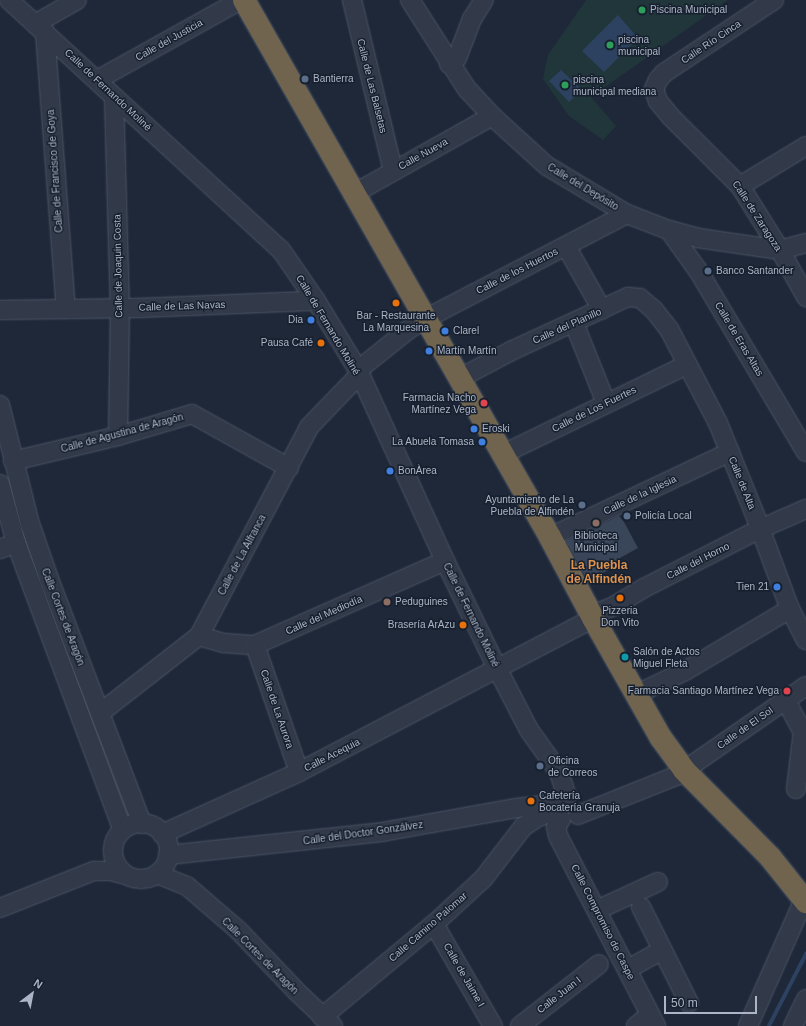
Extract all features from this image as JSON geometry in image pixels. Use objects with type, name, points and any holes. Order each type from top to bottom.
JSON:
[{"type":"highway","points":[[243,0],[355,193],[416,325],[457,374],[550,537],[635,695],[661,738],[684,770],[770,857],[805,899]]},
{"type":"street","name":"Calle de Fernando Moliné","points":[[9,0],[281,250],[316,301],[356,368],[445,561],[497,668],[529,730],[559,772],[564,809]]},
{"type":"street","points":[[40,28],[77,0]]},
{"type":"street","name":"Calle del Justicia","points":[[97,80],[218,6],[243,0]]},
{"type":"street","name":"Calle de Las Balsetas","points":[[352,0],[393,171]]},
{"type":"street","name":"Calle del Depósito","points":[[410,0],[449,64],[467,89],[492,116],[547,166],[627,214],[669,230],[698,238],[780,250]]},
{"type":"street","points":[[449,64],[457,58],[472,19],[484,0]]},
{"type":"street","name":"Calle Río Cinca","points":[[654,89],[658,80],[664,73],[774,0]]},
{"type":"street","name":"Calle de Francisco de Goya","points":[[40,28],[66,309]]},
{"type":"street","name":"Calle de Zaragoza","points":[[654,89],[658,101],[671,117],[740,186],[780,250],[806,297]]},
{"type":"street","name":"Calle de Joaquin Costa","points":[[114,97],[120,308],[118,436]]},
{"type":"street","name":"Calle Nueva","points":[[355,193],[492,116]]},
{"type":"street","points":[[740,186],[806,146]]},
{"type":"street","name":"Calle de los Huertos","points":[[356,368],[416,325],[627,214]]},
{"type":"street","name":"Calle de Eras Altas","points":[[669,230],[699,272],[806,452]]},
{"type":"street","points":[[690,260],[693,246],[698,238]]},
{"type":"street","points":[[780,250],[806,243]]},
{"type":"street","points":[[566,246],[602,310]]},
{"type":"street","name":"Calle del Planillo","points":[[457,374],[462,377],[512,351],[628,297],[640,298],[654,310],[669,329]]},
{"type":"street","name":"Calle de Las Navas","points":[[0,310],[120,308],[316,301]]},
{"type":"street","points":[[574,322],[606,403]]},
{"type":"street","name":"Calle de Alta","points":[[669,329],[686,365],[718,423],[790,609],[806,640]]},
{"type":"street","name":"Calle de Los Fuertes","points":[[503,454],[686,365]]},
{"type":"street","name":"Calle de La Alfranca","points":[[100,713],[199,636],[289,468],[309,427],[356,368]]},
{"type":"street","name":"Calle Cortes de Aragón","points":[[0,405],[30,524],[49,579],[142,824]]},
{"type":"street","name":"Calle de Agustina de Aragón","points":[[13,461],[118,436],[192,414],[289,468]]},
{"type":"street","name":"Calle de la Iglesia","points":[[550,537],[730,452]]},
{"type":"street","name":"Calle Cortes de Aragón","points":[[0,484],[8,546],[123,830]]},
{"type":"street","name":"Calle del Horno","points":[[497,668],[593,618],[602,611],[614,606],[644,588],[760,529],[806,509]]},
{"type":"street","name":"Calle del Mediodía","points":[[199,636],[224,643],[255,645],[445,561]]},
{"type":"street","points":[[635,695],[685,671],[790,609]]},
{"type":"street","name":"Calle de La Aurora","points":[[255,645],[299,772]]},
{"type":"street","name":"Calle Acequia","points":[[162,834],[299,772],[386,728],[497,668]]},
{"type":"street","name":"Calle de El Sol","points":[[684,770],[785,699],[806,686]]},
{"type":"street","points":[[785,699],[804,735],[796,789]]},
{"type":"street","name":"Calle del Doctor Gonzálvez","points":[[168,856],[382,832],[517,808],[549,804],[564,809],[676,776],[684,770]]},
{"type":"street","points":[[517,808],[522,827]]},
{"type":"street","name":"Calle Camino Palomar","points":[[328,1022],[483,879],[522,827],[538,817],[564,809]]},
{"type":"street","name":"Calle Compromiso de Caspe","points":[[564,809],[556,831],[653,1020]]},
{"type":"street","points":[[2,902],[94,871],[111,871],[142,879],[157,874],[166,863],[168,856],[166,841],[162,834],[150,825],[135,824],[123,830],[114,845],[94,871]]},
{"type":"street","points":[[114,845],[113,854],[115,863],[126,875]]},
{"type":"street","name":"Calle Cortes de Aragón","points":[[168,856],[186,886]]},
{"type":"street","name":"Calle Cortes de Aragón","points":[[157,874],[186,886],[238,930],[328,1022]]},
{"type":"street","points":[[597,910],[658,882]]},
{"type":"street","points":[[748,1026],[805,899]]},
{"type":"street","points":[[641,907],[689,1002]]},
{"type":"street","name":"Calle de Jaime I","points":[[434,924],[493,1026]]},
{"type":"street","points":[[628,969],[662,950]]},
{"type":"street","name":"Calle Juan I","points":[[520,1026],[599,964]]},
{"type":"street","points":[[793,1026],[806,998]]},
{"type":"street","points":[[636,1026],[653,1020]]},
{"type":"green space","points":[[586,0],[728,0],[591,97],[616,126],[603,140],[569,116],[543,79],[548,55]]},
{"type":"water","name":"piscina municipal","points":[[618,15],[638,38],[604,72],[582,51]]},
{"type":"water","name":"piscina municipal mediana","points":[[561,70],[582,90],[569,102],[549,81]]},
{"type":"building","points":[[619,516],[624,522],[638,548],[620,558],[622,562],[598,576],[599,578],[590,585],[566,541]]},
{"type":"waterway","points":[[769,1026],[806,954]]},
{"type":"place","name":"Piscina Municipal","points":[[642,10]]},
{"type":"place","name":"piscina municipal","points":[[610,45]]},
{"type":"place","name":"Bantierra","points":[[305,79]]},
{"type":"place","name":"piscina municipal mediana","points":[[565,85]]},
{"type":"place","name":"Banco Santander","points":[[708,271]]},
{"type":"place","name":"Bar - Restaurante La Marquesina","points":[[396,303]]},
{"type":"place","name":"Dia","points":[[311,320]]},
{"type":"place","name":"Clarel","points":[[445,331]]},
{"type":"place","name":"Pausa Café","points":[[321,343]]},
{"type":"place","name":"Martín Martín","points":[[429,351]]},
{"type":"place","name":"Farmacia Nacho Martínez Vega","points":[[484,403]]},
{"type":"place","name":"Eroski","points":[[474,429]]},
{"type":"place","name":"La Abuela Tomasa","points":[[482,442]]},
{"type":"place","name":"BonÀrea","points":[[390,471]]},
{"type":"place","name":"Ayuntamiento de La Puebla de Alfindén","points":[[582,505]]},
{"type":"place","name":"Policía Local","points":[[627,516]]},
{"type":"place","name":"Biblioteca Municipal","points":[[596,523]]},
{"type":"place","name":"Tien 21","points":[[777,587]]},
{"type":"place","name":"Pizzeria Don Vito","points":[[620,598]]},
{"type":"place","name":"Peduguines","points":[[387,602]]},
{"type":"place","name":"Brasería ArAzu","points":[[463,625]]},
{"type":"place","name":"Salón de Actos Miguel Fleta","points":[[625,657]]},
{"type":"place","name":"Farmacia Santiago Martínez Vega","points":[[787,691]]},
{"type":"place","name":"Oficina de Correos","points":[[540,766]]},
{"type":"place","name":"Cafetería Bocatería Granuja","points":[[531,801]]},
{"type":"district","name":"La Puebla de Alfindén","points":[[599,573]]}]
